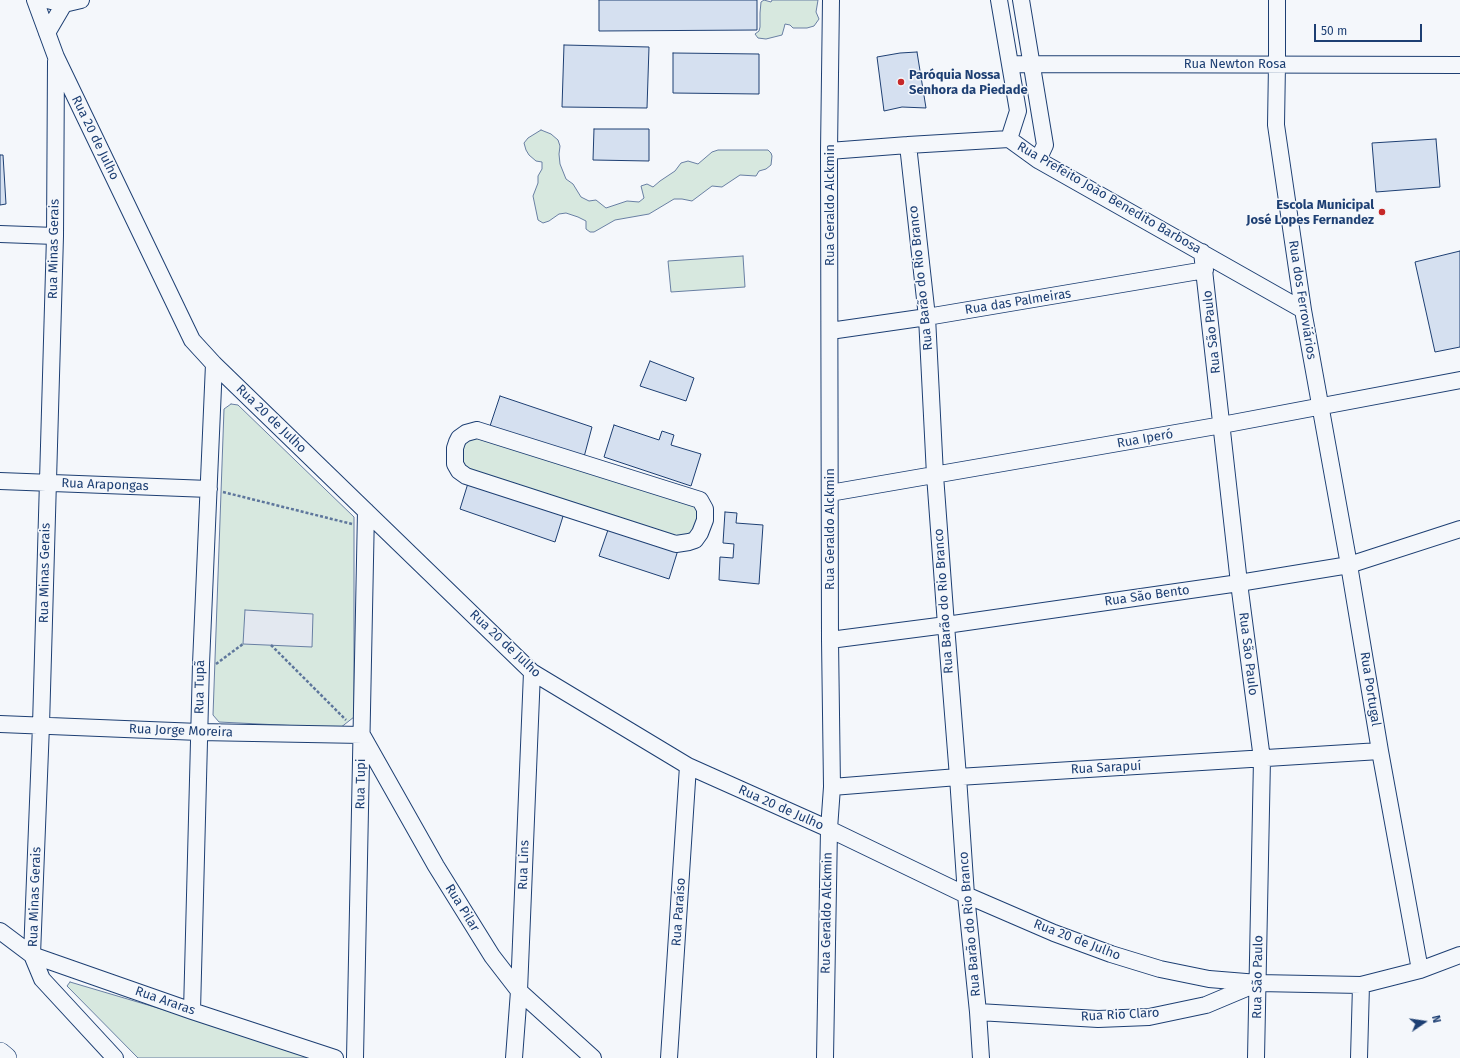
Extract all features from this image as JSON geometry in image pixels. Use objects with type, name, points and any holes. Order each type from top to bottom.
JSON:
[{"type":"main road","points":[[0,1053],[6,1058]]},
{"type":"street","name":"Rua 20 de Julho","points":[[35,0],[56,57],[192,340],[214,364],[532,672],[688,766],[828,829],[966,895],[1061,935],[1111,954],[1160,969],[1208,978],[1258,983],[1360,985],[1420,970],[1460,955]]},
{"type":"street","points":[[47,0],[64,4],[81,0]]},
{"type":"street","name":"Rua Geraldo Alckmin","points":[[825,1058],[828,829],[832,788],[830,640],[829,151],[831,0]]},
{"type":"street","points":[[999,0],[1018,111],[1009,139]]},
{"type":"street","points":[[1022,0],[1045,145],[1038,160]]},
{"type":"street","name":"Rua dos Ferroviários","points":[[1277,0],[1276,125],[1303,310],[1321,407]]},
{"type":"street","points":[[47,32],[64,4]]},
{"type":"street","name":"Rua Minas Gerais","points":[[56,57],[55,236],[41,725],[32,955],[42,979],[115,1058]]},
{"type":"street","name":"Rua Newton Rosa","points":[[1010,64],[1460,65]]},
{"type":"street","name":"Rua Prefeito João Benedito Barbosa","points":[[829,151],[1009,139],[1038,160],[1303,310]]},
{"type":"street","name":"Rua Barão do Rio Branco","points":[[908,145],[927,317],[935,475],[966,895],[978,1012],[981,1058]]},
{"type":"street","points":[[0,234],[55,236]]},
{"type":"street","name":"Rua São Paulo","points":[[1202,252],[1239,583],[1262,759],[1256,1058]]},
{"type":"street","name":"Rua das Palmeiras","points":[[830,331],[927,317],[1205,270]]},
{"type":"street","name":"Rua Tupã","points":[[192,1010],[201,656],[214,364]]},
{"type":"street","name":"Rua Iperó","points":[[830,493],[1222,425],[1460,380]]},
{"type":"street","name":"Rua Portugal","points":[[1321,407],[1380,751],[1420,970]]},
{"type":"street","points":[[477,430],[491,434],[700,500],[705,509],[704,520],[700,533],[695,540],[676,544],[466,476],[459,471],[455,464],[454,455],[459,438],[466,433],[477,430]]},
{"type":"street","name":"Rua Arapongas","points":[[0,481],[209,489]]},
{"type":"street","name":"Rua Tupi","points":[[355,1058],[366,511]]},
{"type":"street","name":"Rua São Bento","points":[[830,640],[1239,583],[1349,565],[1460,529]]},
{"type":"street","name":"Rua Lins","points":[[514,1058],[519,991],[532,672]]},
{"type":"street","name":"Rua Jorge Moreira","points":[[0,724],[200,732],[362,735]]},
{"type":"street","name":"Rua Pilar","points":[[362,735],[436,866],[492,956],[519,991],[593,1058]]},
{"type":"street","name":"Rua Sarapuí","points":[[832,788],[958,777],[1380,751]]},
{"type":"street","name":"Rua Paraíso","points":[[669,1058],[688,766]]},
{"type":"street","name":"Rua Araras","points":[[0,931],[32,955],[335,1058]]},
{"type":"street","name":"Rua Rio Claro","points":[[978,1012],[1098,1019],[1149,1017],[1206,1005],[1258,983]]},
{"type":"street","points":[[1358,1058],[1360,985]]},
{"type":"path","points":[[209,489],[366,528]]},
{"type":"path","points":[[215,665],[243,644]]},
{"type":"path","points":[[271,645],[362,735]]},
{"type":"shaded area","points":[[764,0],[771,2],[772,0],[818,0],[816,12],[819,19],[814,26],[807,28],[793,28],[790,25],[785,24],[782,35],[766,39],[758,38],[755,34],[759,31],[761,2]]},
{"type":"shaded area","points":[[541,130],[551,134],[558,140],[560,146],[560,164],[566,179],[573,184],[581,197],[589,201],[596,200],[606,208],[627,201],[639,202],[644,198],[641,186],[647,184],[653,187],[675,171],[681,163],[688,161],[698,164],[712,152],[718,150],[768,150],[772,156],[771,165],[766,169],[759,171],[756,176],[740,175],[722,187],[712,186],[692,201],[674,199],[649,214],[615,220],[594,232],[590,232],[586,229],[586,221],[566,213],[559,214],[543,223],[538,220],[533,196],[538,183],[538,176],[542,169],[542,162],[536,161],[529,155],[524,143],[528,138]]},
{"type":"shaded area","points":[[743,256],[745,287],[671,292],[668,261]]},
{"type":"shaded area","points":[[231,404],[238,405],[354,517],[354,717],[340,728],[219,722],[213,715],[224,409]]},
{"type":"shaded area","points":[[471,433],[703,509],[689,541],[467,474],[456,455]]},
{"type":"shaded area","points":[[245,610],[313,614],[312,647],[243,644]]},
{"type":"shaded area","points":[[70,982],[318,1058],[138,1058],[67,986]]},
{"type":"building","points":[[599,0],[757,0],[757,30],[599,31]]},
{"type":"building","points":[[564,45],[649,47],[647,108],[562,107]]},
{"type":"building","name":"Paróquia Nossa Senhora da Piedade","points":[[917,52],[926,108],[902,107],[884,111],[877,57]]},
{"type":"building","points":[[673,53],[759,54],[759,94],[673,93]]},
{"type":"building","points":[[594,129],[649,129],[649,161],[593,160]]},
{"type":"building","points":[[1436,139],[1440,187],[1376,192],[1372,143]]},
{"type":"building","points":[[0,155],[3,155],[6,204],[0,205]]},
{"type":"building","points":[[1460,251],[1460,347],[1435,352],[1415,262]]},
{"type":"building","points":[[650,361],[694,378],[686,401],[640,386]]},
{"type":"building","points":[[500,396],[592,427],[584,457],[490,426]]},
{"type":"building","points":[[614,425],[659,440],[662,431],[674,435],[671,445],[701,454],[691,486],[604,457]]},
{"type":"building","points":[[469,480],[564,513],[555,542],[460,509]]},
{"type":"building","points":[[725,512],[737,513],[736,523],[763,525],[759,584],[719,580],[720,557],[733,558],[734,544],[723,543]]},
{"type":"building","points":[[609,527],[678,550],[669,579],[599,556]]},
{"type":"place","name":"Paróquia Nossa Senhora da Piedade","points":[[901,82]]},
{"type":"place","name":"Escola Municipal José Lopes Fernandez","points":[[1382,212]]}]
